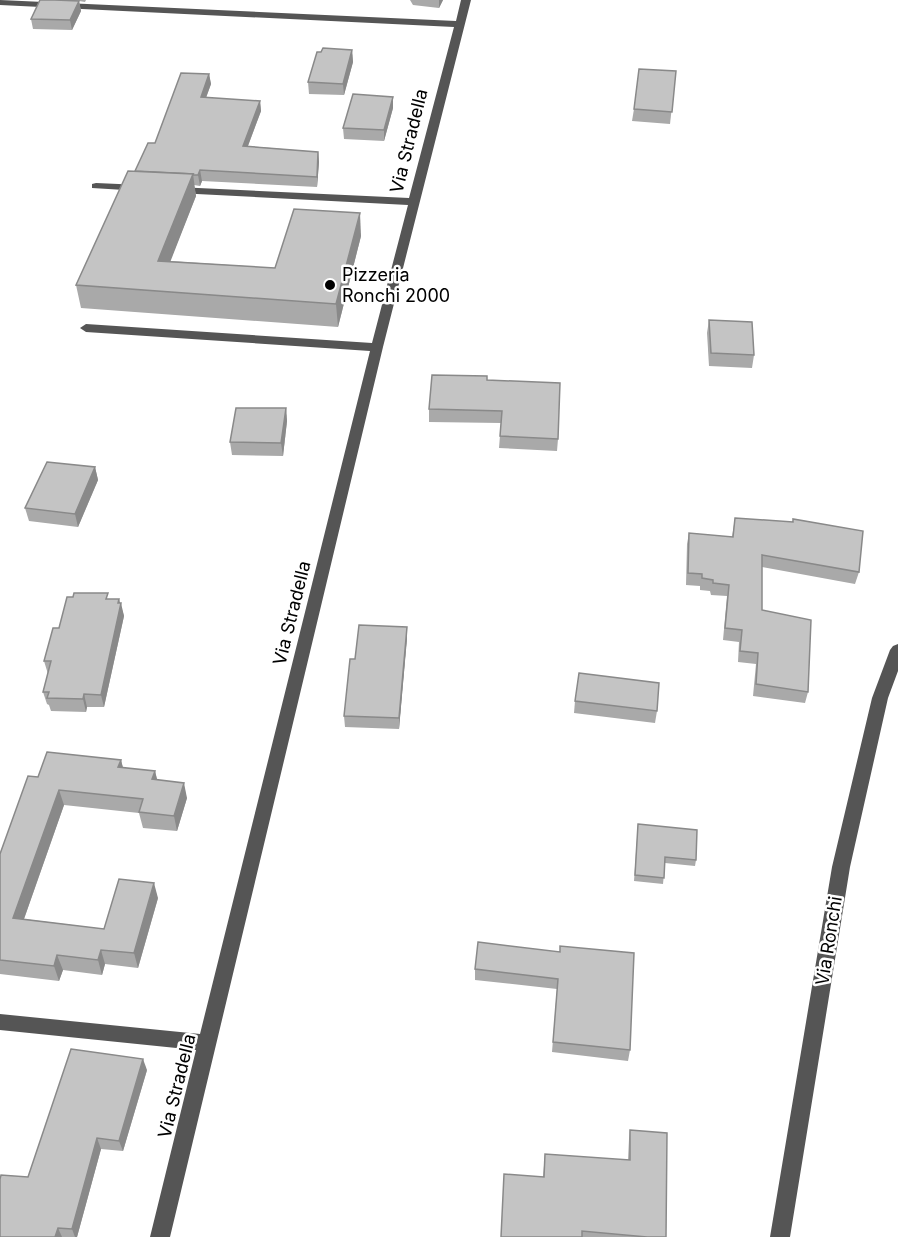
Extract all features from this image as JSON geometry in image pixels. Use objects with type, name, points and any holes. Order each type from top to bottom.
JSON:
[{"type":"street","name":"Via Stradella","points":[[160,1237],[377,347],[466,0]]},
{"type":"street","points":[[0,3],[458,24]]},
{"type":"street","points":[[96,186],[414,202]]},
{"type":"street","points":[[86,328],[377,347]]},
{"type":"street","name":"Via Ronchi","points":[[780,1237],[841,867],[880,698],[898,650]]},
{"type":"street","points":[[0,1022],[207,1043]]},
{"type":"building","points":[[40,0],[79,1],[70,20],[31,19]]},
{"type":"building","points":[[323,48],[352,50],[343,84],[308,82],[317,52],[321,52]]},
{"type":"building","points":[[639,69],[676,71],[672,112],[634,109]]},
{"type":"building","points":[[181,73],[209,74],[201,97],[260,101],[243,146],[318,152],[317,177],[200,170],[198,175],[135,171],[148,143],[155,143]]},
{"type":"building","points":[[353,94],[393,97],[384,130],[343,128]]},
{"type":"building","points":[[128,171],[193,174],[158,261],[275,268],[294,209],[360,213],[336,304],[76,285]]},
{"type":"building","points":[[709,320],[752,322],[754,355],[711,353]]},
{"type":"building","points":[[432,375],[487,376],[487,380],[560,383],[558,439],[500,436],[502,411],[429,409]]},
{"type":"building","points":[[236,408],[286,408],[281,443],[230,442]]},
{"type":"building","points":[[47,462],[95,467],[75,514],[25,508]]},
{"type":"building","points":[[735,518],[793,522],[793,519],[863,531],[859,572],[762,555],[762,610],[811,620],[808,692],[756,684],[758,653],[740,651],[742,630],[725,628],[729,585],[713,583],[713,580],[702,578],[702,574],[688,573],[689,533],[733,537]]},
{"type":"building","points":[[74,593],[108,593],[106,599],[119,599],[118,603],[121,603],[101,695],[84,694],[83,699],[47,698],[49,692],[43,692],[51,661],[44,661],[53,628],[59,628],[67,597],[73,597]]},
{"type":"building","points":[[359,625],[407,627],[399,718],[344,716],[350,659],[355,659]]},
{"type":"building","points":[[579,673],[659,683],[657,711],[575,701]]},
{"type":"building","points":[[47,752],[121,760],[118,767],[155,771],[152,779],[184,783],[174,816],[139,812],[143,799],[59,790],[13,918],[104,929],[119,879],[154,883],[134,953],[101,950],[98,960],[57,955],[54,966],[0,960],[0,854],[28,776],[38,777]]},
{"type":"building","points":[[638,824],[697,830],[696,860],[665,857],[664,878],[635,875]]},
{"type":"building","points":[[478,942],[560,952],[560,946],[634,953],[630,1050],[553,1042],[558,979],[475,969]]},
{"type":"building","points":[[71,1049],[143,1059],[119,1141],[97,1138],[72,1229],[58,1228],[55,1237],[0,1237],[1,1175],[28,1177]]},
{"type":"building","points":[[630,1130],[667,1133],[666,1237],[582,1231],[582,1237],[501,1237],[504,1174],[544,1177],[545,1154],[630,1160]]},
{"type":"place","name":"Pizzeria Ronchi 2000","points":[[330,285]]}]
